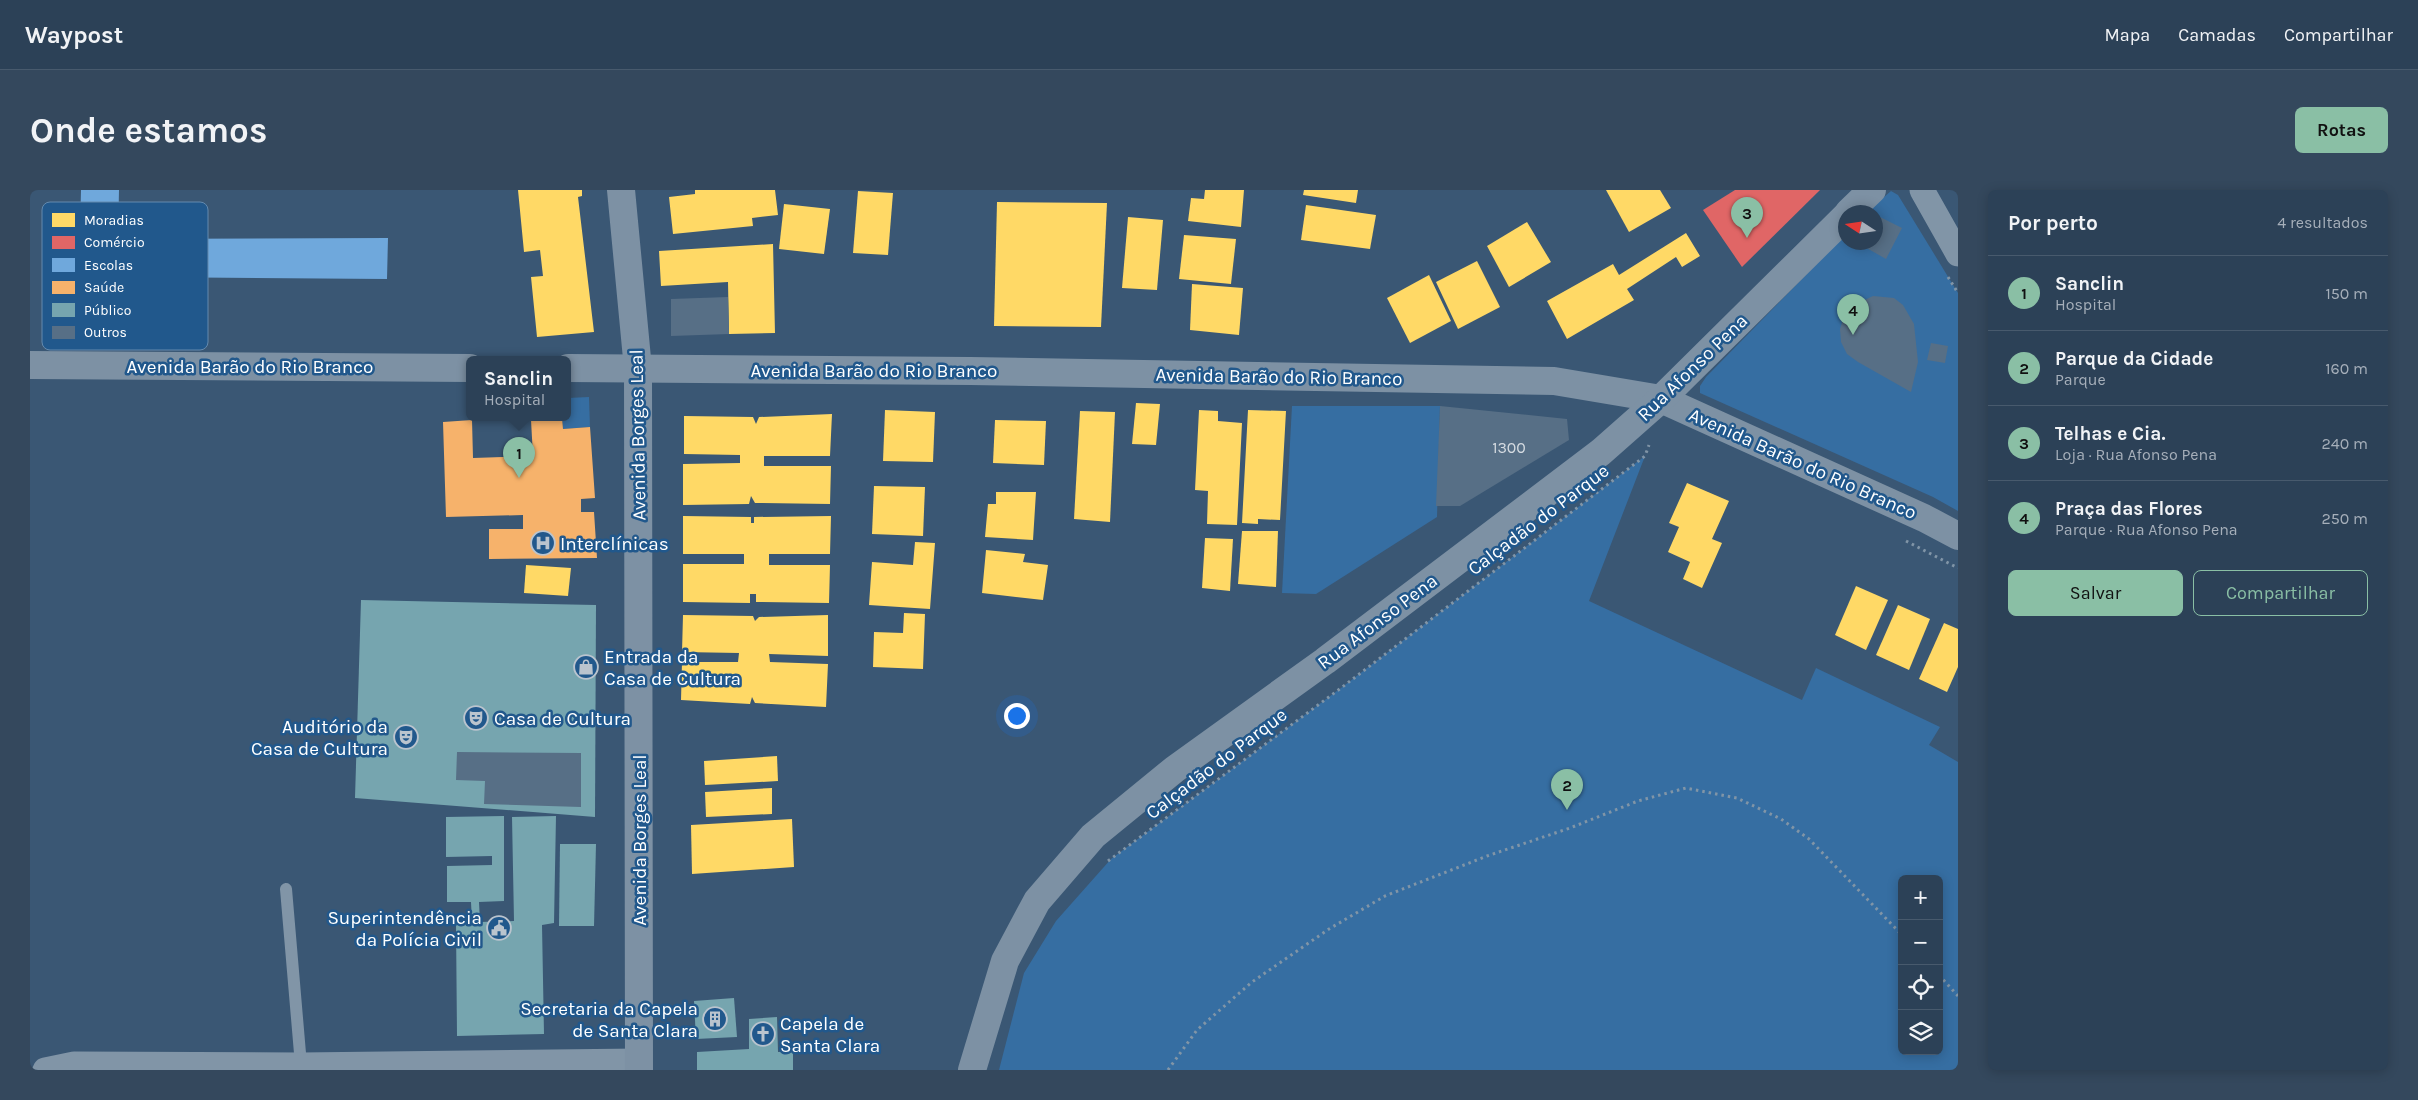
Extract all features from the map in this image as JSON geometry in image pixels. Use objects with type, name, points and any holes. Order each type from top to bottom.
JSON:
[{"type":"main road","name":"Avenida Borges Leal","points":[[621,190],[638,369],[639,1066]]},
{"type":"main road","points":[[1856,205],[1872,190]]},
{"type":"main road","name":"Rua Afonso Pena","points":[[972,1068],[1005,961],[1037,901],[1093,836],[1176,769],[1326,661],[1600,452],[1661,399],[1838,224]]},
{"type":"main road","name":"Avenida Barão do Rio Branco","points":[[30,365],[466,368]]},
{"type":"main road","name":"Avenida Barão do Rio Branco","points":[[571,368],[970,371],[1554,381],[1661,399],[1924,518],[1958,536]]},
{"type":"street","points":[[1922,190],[1958,254]]},
{"type":"street","points":[[45,1070],[74,1064],[639,1066]]},
{"type":"lane","points":[[286,889],[301,1065]]},
{"type":"path","name":"Calçadão do Parque","points":[[1105,866],[1111,859],[1341,688],[1645,456],[1650,442]]},
{"type":"path","points":[[1903,539],[1958,568]]},
{"type":"path","points":[[1168,1070],[1197,1030],[1252,982],[1329,929],[1386,896],[1486,856],[1570,828],[1638,801],[1686,788],[1737,798],[1781,819],[1809,839],[1898,930]]},
{"type":"path","points":[[1943,979],[1958,996]]},
{"type":"shaded area","points":[[1891,191],[1898,195],[1958,293],[1958,511],[1933,497],[1700,393],[1700,386],[1706,377],[1838,242],[1838,250],[1883,250],[1883,205],[1875,205]]},
{"type":"shaded area","points":[[589,397],[590,427],[563,429],[562,421],[571,421],[571,398]]},
{"type":"shaded area","points":[[1292,406],[1440,406],[1437,517],[1316,594],[1282,593]]},
{"type":"shaded area","points":[[1645,456],[1589,601],[1802,700],[1816,668],[1940,727],[1929,745],[1958,762],[1958,1070],[999,1070],[1024,973],[1056,921],[1111,859],[1341,688]]},
{"type":"building: Moradias","points":[[518,190],[582,190],[582,196],[578,197],[594,332],[537,337],[531,277],[543,276],[540,250],[524,252]]},
{"type":"building: Moradias","points":[[695,190],[775,190],[778,215],[752,218],[753,226],[673,234],[669,197],[695,194]]},
{"type":"building: Moradias","points":[[1205,190],[1244,190],[1241,227],[1188,221],[1191,198],[1204,199]]},
{"type":"building: Moradias","points":[[1304,190],[1358,190],[1356,203],[1303,195]]},
{"type":"building: Moradias","points":[[1606,190],[1660,190],[1671,208],[1629,232]]},
{"type":"building: Moradias","points":[[858,191],[893,193],[888,255],[853,253]]},
{"type":"building: Moradias","points":[[997,202],[1107,203],[1101,327],[994,326]]},
{"type":"building: Moradias","points":[[784,204],[830,209],[824,254],[779,249]]},
{"type":"building: Moradias","points":[[1306,205],[1376,215],[1370,249],[1301,240]]},
{"type":"building: Moradias","points":[[1128,217],[1163,220],[1157,290],[1122,288]]},
{"type":"building: Moradias","points":[[1527,222],[1551,262],[1509,287],[1487,246]]},
{"type":"building: Moradias","points":[[1686,233],[1700,256],[1682,267],[1676,257],[1627,289],[1634,300],[1567,339],[1547,301],[1613,264],[1619,275]]},
{"type":"building: Moradias","points":[[1184,235],[1236,239],[1231,284],[1179,279]]},
{"type":"building: Moradias","points":[[773,244],[775,333],[729,334],[728,282],[661,286],[659,251]]},
{"type":"building: Moradias","points":[[1477,261],[1500,307],[1458,329],[1436,282]]},
{"type":"building: Moradias","points":[[1429,275],[1451,321],[1410,343],[1387,298]]},
{"type":"building: Moradias","points":[[1192,284],[1243,288],[1239,335],[1190,330]]},
{"type":"building: Moradias","points":[[1136,403],[1160,404],[1156,445],[1132,444]]},
{"type":"building: Moradias","points":[[885,410],[935,412],[933,462],[883,461]]},
{"type":"building: Moradias","points":[[1199,410],[1218,411],[1218,421],[1242,423],[1237,525],[1207,524],[1208,491],[1195,490]]},
{"type":"building: Moradias","points":[[1248,410],[1286,411],[1280,520],[1258,519],[1258,524],[1242,523]]},
{"type":"building: Moradias","points":[[1080,411],[1115,412],[1110,522],[1074,519]]},
{"type":"building: Moradias","points":[[832,414],[830,456],[764,456],[764,466],[831,466],[830,504],[755,503],[751,496],[749,504],[683,505],[683,464],[740,463],[740,455],[684,454],[684,416],[753,417],[756,424],[759,417]]},
{"type":"building: Moradias","points":[[995,420],[1046,421],[1044,465],[993,463]]},
{"type":"building: Moradias","points":[[1687,483],[1729,501],[1712,539],[1722,543],[1702,588],[1683,579],[1690,562],[1668,552],[1679,527],[1669,523]]},
{"type":"building: Moradias","points":[[874,486],[925,487],[923,536],[872,534]]},
{"type":"building: Moradias","points":[[996,492],[1036,492],[1033,540],[985,537],[988,504],[996,504]]},
{"type":"building: Moradias","points":[[683,516],[751,517],[751,523],[754,523],[754,517],[831,516],[830,554],[769,554],[769,565],[830,565],[829,603],[756,602],[756,594],[750,594],[750,603],[683,602],[683,564],[744,564],[744,554],[683,554]]},
{"type":"building: Moradias","points":[[1242,531],[1278,531],[1276,587],[1238,584]]},
{"type":"building: Moradias","points":[[1205,538],[1233,539],[1230,591],[1202,588]]},
{"type":"building: Moradias","points":[[915,542],[935,543],[930,609],[869,605],[872,562],[913,565]]},
{"type":"building: Moradias","points":[[986,550],[1025,554],[1023,562],[1048,565],[1043,600],[982,593]]},
{"type":"building: Moradias","points":[[526,565],[571,568],[568,596],[524,593]]},
{"type":"building: Moradias","points":[[1856,586],[1888,600],[1866,650],[1835,635]]},
{"type":"building: Moradias","points":[[1898,605],[1930,619],[1909,670],[1876,655]]},
{"type":"building: Moradias","points":[[904,613],[925,614],[923,669],[873,667],[874,632],[903,633]]},
{"type":"building: Moradias","points":[[683,615],[753,616],[755,621],[759,617],[828,615],[828,656],[769,654],[770,662],[828,664],[826,707],[755,703],[752,697],[750,704],[681,700],[682,662],[738,662],[739,653],[682,652]]},
{"type":"building: Moradias","points":[[1944,623],[1958,629],[1958,667],[1947,692],[1919,679]]},
{"type":"building: Moradias","points":[[777,756],[778,781],[705,785],[704,761]]},
{"type":"building: Moradias","points":[[772,788],[772,814],[706,817],[705,792]]},
{"type":"building: Moradias","points":[[792,819],[794,867],[692,874],[691,825]]},
{"type":"building: Comércio","points":[[1735,190],[1820,190],[1742,267],[1703,210]]},
{"type":"building: Comércio","name":"Entrada da Casa de Cultura","points":[[576,656],[595,656],[595,690],[576,690]]},
{"type":"building: Escolas","points":[[81,190],[119,190],[119,202],[81,202]]},
{"type":"building: Escolas","points":[[388,238],[387,279],[208,278],[208,239]]},
{"type":"building: Saúde","points":[[472,421],[473,458],[533,456],[531,421],[562,421],[563,429],[590,427],[595,498],[581,499],[581,512],[594,512],[597,558],[489,559],[489,529],[523,529],[523,515],[446,517],[443,422]]},
{"type":"building: Público","name":"Casa de Cultura","points":[[361,600],[596,605],[595,817],[355,798]]},
{"type":"building: Público","name":"Superintendência da Polícia Civil","points":[[504,816],[504,901],[479,902],[480,922],[514,921],[512,817],[556,816],[554,923],[542,925],[544,1034],[457,1036],[456,923],[472,922],[471,902],[447,902],[447,866],[492,865],[492,856],[446,857],[446,817]]},
{"type":"building: Público","points":[[560,844],[596,844],[594,926],[559,926]]},
{"type":"building: Público","name":"Secretaria da Capela de Santa Clara","points":[[734,998],[737,1037],[696,1039],[694,1001]]},
{"type":"building: Público","name":"Capela de Santa Clara","points":[[777,1017],[778,1052],[793,1051],[793,1070],[697,1070],[697,1052],[749,1049],[749,1019]]},
{"type":"building: Outros","points":[[1883,218],[1902,228],[1886,259],[1870,250],[1883,250]]},
{"type":"building: Outros","points":[[1873,296],[1894,298],[1903,305],[1914,324],[1918,362],[1911,392],[1858,362],[1847,354],[1841,342],[1840,329],[1844,316],[1852,306]]},
{"type":"building: Outros","points":[[728,297],[729,334],[671,336],[671,299]]},
{"type":"building: Outros","points":[[1931,343],[1948,346],[1945,363],[1927,360]]},
{"type":"building: Outros","points":[[1440,406],[1567,419],[1569,440],[1460,506],[1436,506]]},
{"type":"building: Outros","points":[[457,752],[581,753],[581,807],[484,804],[485,781],[456,780]]},
{"type":"place","name":"Telhas e Cia.","points":[[1747,238]]},
{"type":"place","name":"Praça das Flores","points":[[1853,335]]},
{"type":"place","name":"Sanclin","points":[[519,478]]},
{"type":"place","name":"Interclínicas","points":[[543,543]]},
{"type":"place","name":"Entrada da Casa de Cultura","points":[[586,667]]},
{"type":"place","name":"Casa de Cultura","points":[[476,718]]},
{"type":"place","name":"Auditório da Casa de Cultura","points":[[406,737]]},
{"type":"place","name":"Parque da Cidade","points":[[1567,810]]},
{"type":"place","name":"Superintendência da Polícia Civil","points":[[499,928]]},
{"type":"place","name":"Secretaria da Capela de Santa Clara","points":[[715,1019]]},
{"type":"place","name":"Capela de Santa Clara","points":[[763,1034]]}]
